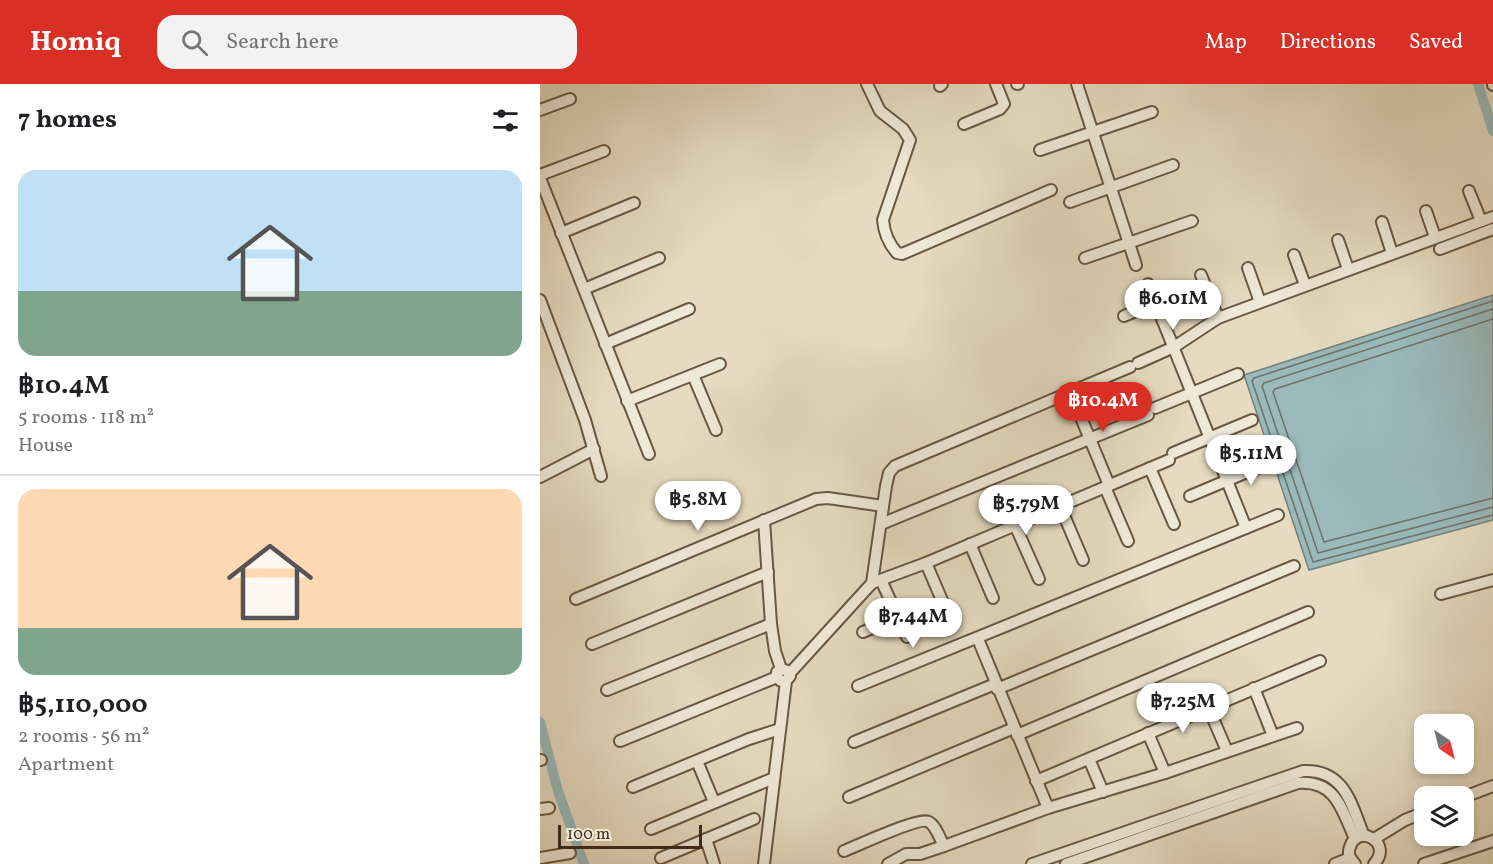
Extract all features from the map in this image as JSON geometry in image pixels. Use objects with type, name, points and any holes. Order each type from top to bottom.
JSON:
[{"type":"street","points":[[867,84],[879,111],[903,129],[910,140],[883,220],[892,247],[897,253],[902,254],[1051,190]]},
{"type":"street","points":[[964,124],[1000,109],[1004,104],[996,84]]},
{"type":"street","points":[[1077,84],[1091,134],[1136,265]]},
{"type":"street","points":[[540,110],[570,99]]},
{"type":"street","points":[[1040,150],[1152,112]]},
{"type":"street","points":[[604,151],[540,177],[649,454]]},
{"type":"street","points":[[1070,202],[1173,165]]},
{"type":"street","points":[[1469,191],[1482,221]]},
{"type":"street","points":[[561,233],[634,203]]},
{"type":"street","points":[[1426,211],[1435,237]]},
{"type":"street","points":[[907,637],[876,581],[883,506],[889,473],[895,466],[1174,347],[1218,318],[1493,217]]},
{"type":"street","points":[[1085,258],[1192,222]]},
{"type":"street","points":[[1382,222],[1392,253]]},
{"type":"street","points":[[1440,249],[1493,229]]},
{"type":"street","points":[[1338,240],[1348,269]]},
{"type":"street","points":[[1294,255],[1305,285]]},
{"type":"street","points":[[584,289],[659,258]]},
{"type":"street","points":[[1248,267],[1260,302]]},
{"type":"street","points":[[1201,275],[1218,318]]},
{"type":"street","points":[[1148,284],[1246,528]]},
{"type":"street","points":[[1124,316],[1155,303]]},
{"type":"street","points":[[541,304],[585,420],[602,476]]},
{"type":"street","points":[[605,344],[689,309]]},
{"type":"street","points":[[627,401],[720,364]]},
{"type":"street","points":[[881,524],[1090,439],[1192,392],[1238,374]]},
{"type":"street","points":[[693,375],[716,430]]},
{"type":"street","points":[[1070,391],[1128,541]]},
{"type":"street","points":[[620,741],[783,675],[876,581],[926,563],[1150,468],[1210,437],[1252,420]]},
{"type":"street","points":[[540,477],[594,449]]},
{"type":"street","points":[[1190,496],[1264,465]]},
{"type":"street","points":[[1150,468],[1174,524]]},
{"type":"street","points":[[576,599],[821,498],[883,506]]},
{"type":"street","points":[[1060,506],[1083,560]]},
{"type":"street","points":[[858,686],[1278,515]]},
{"type":"street","points":[[764,520],[771,624],[775,651],[783,675],[780,729],[764,864]]},
{"type":"street","points":[[1015,525],[1039,579]]},
{"type":"street","points":[[970,544],[993,598]]},
{"type":"street","points":[[926,563],[950,619]]},
{"type":"street","points":[[854,742],[1294,566]]},
{"type":"street","points":[[592,644],[768,572]]},
{"type":"street","points":[[1441,594],[1493,580]]},
{"type":"street","points":[[849,797],[1308,612]]},
{"type":"street","points":[[863,632],[897,617]]},
{"type":"street","points":[[607,690],[771,624]]},
{"type":"street","points":[[978,639],[1048,808]]},
{"type":"street","points":[[1036,781],[1320,661]]},
{"type":"street","points":[[1254,688],[1273,736]]},
{"type":"street","points":[[1208,707],[1227,751]]},
{"type":"street","points":[[888,864],[906,854],[920,854],[1048,808],[1165,773],[1297,728]]},
{"type":"street","points":[[633,787],[749,739],[780,729]]},
{"type":"street","points":[[1149,733],[1165,773]]},
{"type":"street","points":[[1089,759],[1103,792]]},
{"type":"street","points":[[697,760],[714,802]]},
{"type":"street","points":[[1032,864],[1071,858],[1190,815],[1287,775],[1317,770],[1329,775],[1340,784],[1348,797],[1364,838]]},
{"type":"street","points":[[1287,775],[1290,786]]},
{"type":"street","points":[[651,829],[774,778]]},
{"type":"street","points":[[1190,815],[1307,783],[1327,789],[1364,838],[1378,843],[1380,853],[1374,864]]},
{"type":"street","points":[[1474,793],[1493,786]]},
{"type":"street","points":[[1335,864],[1352,861],[1349,848],[1364,838],[1414,816]]},
{"type":"street","points":[[661,858],[754,819]]},
{"type":"street","points":[[844,851],[925,820],[934,827],[944,846]]},
{"type":"street","points":[[705,839],[714,864]]},
{"type":"street","points":[[1424,864],[1493,841]]},
{"type":"street","points":[[540,858],[570,853]]},
{"type":"street","points":[[911,864],[920,854]]},
{"type":"water","points":[[1493,295],[1493,520],[1309,570],[1244,375]]},
{"type":"waterway","points":[[1478,84],[1493,131]]},
{"type":"waterway","points":[[540,722],[558,791],[584,864]]}]
